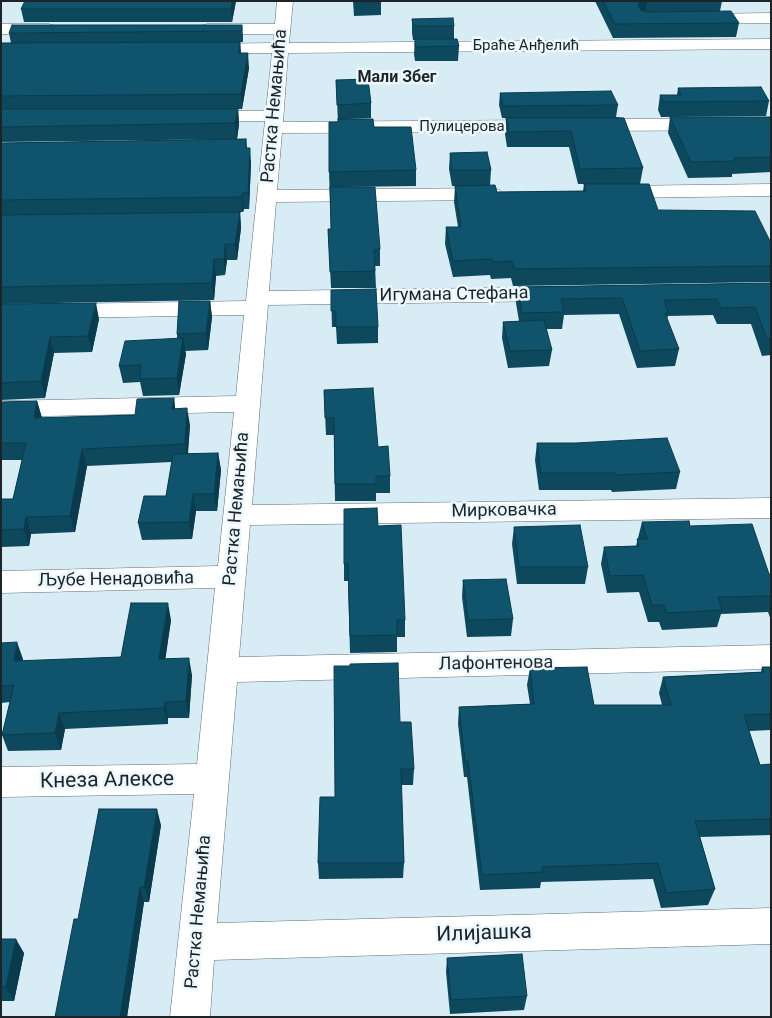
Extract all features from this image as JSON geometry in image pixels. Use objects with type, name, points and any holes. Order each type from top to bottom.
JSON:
[{"type":"street","name":"Растка Немањића","points":[[190,1017],[257,303],[259,212],[282,38],[285,1]]},
{"type":"street","points":[[684,19],[771,18]]},
{"type":"street","points":[[1,29],[69,29]]},
{"type":"street","points":[[195,29],[282,38]]},
{"type":"street","points":[[191,49],[282,38]]},
{"type":"street","name":"Браће Анђелић","points":[[282,38],[771,44]]},
{"type":"street","name":"Пулицерова","points":[[187,116],[268,134],[567,126],[771,124]]},
{"type":"street","points":[[593,192],[771,190]]},
{"type":"street","points":[[259,212],[514,193]]},
{"type":"street","name":"Игумана Стефана","points":[[1,312],[573,294]]},
{"type":"street","points":[[1,409],[247,404]]},
{"type":"street","name":"Мирковачка","points":[[237,515],[771,508]]},
{"type":"street","name":"Љубе Ненадовића","points":[[1,582],[231,577]]},
{"type":"street","name":"Лафонтенова","points":[[222,670],[771,657]]},
{"type":"street","name":"Кнеза Алексе","points":[[1,782],[212,779]]},
{"type":"street","name":"Илијашка","points":[[197,942],[771,926]]},
{"type":"building","points":[[25,1],[232,1],[231,9],[21,9]]},
{"type":"building","points":[[381,1],[381,2],[354,2]]},
{"type":"building","points":[[603,1],[639,1],[638,6],[641,10],[647,12],[731,11],[739,23],[615,24]]},
{"type":"building","points":[[453,18],[454,26],[413,26],[412,19]]},
{"type":"building","points":[[12,25],[242,25],[242,31],[9,33]]},
{"type":"building","points":[[415,39],[457,39],[459,46],[415,47]]},
{"type":"building","points":[[240,42],[239,53],[248,53],[241,94],[1,96],[1,43]]},
{"type":"building","points":[[368,79],[371,103],[337,105],[336,80]]},
{"type":"building","points":[[761,87],[769,101],[663,102],[660,95],[681,95],[678,88]]},
{"type":"building","points":[[611,91],[618,105],[503,106],[500,93]]},
{"type":"building","points":[[1,109],[238,109],[235,123],[1,127]]},
{"type":"building","points":[[670,117],[771,117],[771,157],[734,158],[735,161],[691,162]]},
{"type":"building","points":[[506,118],[624,118],[643,168],[580,169],[571,131],[509,132]]},
{"type":"building","points":[[338,119],[373,119],[374,127],[411,127],[416,170],[329,172],[329,122],[338,122]]},
{"type":"building","points":[[246,139],[246,148],[250,148],[248,193],[242,193],[242,197],[1,200],[1,143]]},
{"type":"building","points":[[487,152],[491,170],[452,170],[450,153]]},
{"type":"building","points":[[584,184],[649,184],[658,210],[755,211],[771,243],[771,266],[514,269],[512,261],[492,262],[492,259],[453,261],[446,227],[461,227],[455,186],[495,185],[497,192],[586,191]]},
{"type":"building","points":[[330,187],[375,187],[380,249],[374,250],[375,271],[330,272],[328,229],[331,229]]},
{"type":"building","points":[[240,212],[235,244],[225,244],[224,259],[214,259],[212,283],[1,287],[1,215]]},
{"type":"building","points":[[771,283],[771,339],[767,339],[755,307],[721,308],[717,299],[664,300],[668,313],[665,313],[679,349],[640,351],[622,298],[561,299],[564,312],[522,313],[517,287]]},
{"type":"building","points":[[376,289],[378,327],[336,327],[336,311],[331,311],[331,290]]},
{"type":"building","points":[[179,301],[210,301],[206,333],[177,334]]},
{"type":"building","points":[[96,303],[88,336],[50,337],[41,381],[1,383],[1,304]]},
{"type":"building","points":[[544,320],[552,350],[510,351],[503,322]]},
{"type":"building","points":[[183,338],[177,378],[140,379],[141,365],[119,366],[125,341]]},
{"type":"building","points":[[373,388],[378,447],[388,446],[390,476],[376,476],[376,484],[335,484],[334,418],[325,418],[324,390]]},
{"type":"building","points":[[174,398],[172,409],[187,408],[185,444],[82,449],[70,516],[26,517],[24,529],[1,530],[1,499],[13,499],[26,443],[1,443],[1,402],[37,401],[34,418],[135,415],[137,399]]},
{"type":"building","points":[[667,438],[680,472],[615,475],[615,473],[541,473],[537,443]]},
{"type":"building","points":[[218,453],[214,494],[193,494],[189,522],[138,523],[144,496],[166,496],[173,454]]},
{"type":"building","points":[[377,508],[378,526],[401,525],[405,620],[397,620],[397,635],[350,636],[348,564],[344,564],[344,509]]},
{"type":"building","points":[[689,521],[690,526],[752,524],[769,574],[771,574],[771,596],[718,597],[722,610],[666,613],[664,605],[652,605],[643,575],[610,576],[604,547],[639,546],[637,539],[647,539],[642,522]]},
{"type":"building","points":[[580,525],[588,567],[519,567],[514,527]]},
{"type":"building","points":[[506,579],[513,619],[468,620],[463,580]]},
{"type":"building","points":[[131,603],[168,603],[159,659],[189,658],[186,701],[165,702],[164,708],[59,713],[55,733],[2,735],[14,685],[1,686],[1,643],[17,642],[14,661],[121,657]]},
{"type":"building","points":[[398,663],[400,722],[411,722],[414,769],[401,769],[404,863],[318,863],[320,797],[335,797],[334,666]]},
{"type":"building","points":[[587,667],[594,705],[671,705],[663,677],[764,672],[762,667],[771,667],[771,714],[744,715],[760,765],[771,764],[771,819],[695,821],[715,889],[666,893],[658,863],[542,867],[543,872],[482,875],[468,761],[465,761],[459,707],[534,704],[530,668]]},
{"type":"building","points":[[99,809],[157,809],[144,887],[140,887],[120,1017],[55,1017],[74,919],[78,919]]},
{"type":"building","points":[[1,939],[16,939],[6,987],[1,987]]},
{"type":"building","points":[[522,954],[527,996],[451,1000],[447,958]]},
{"type":"district","name":"Мали Збег","points":[[397,78]]}]
